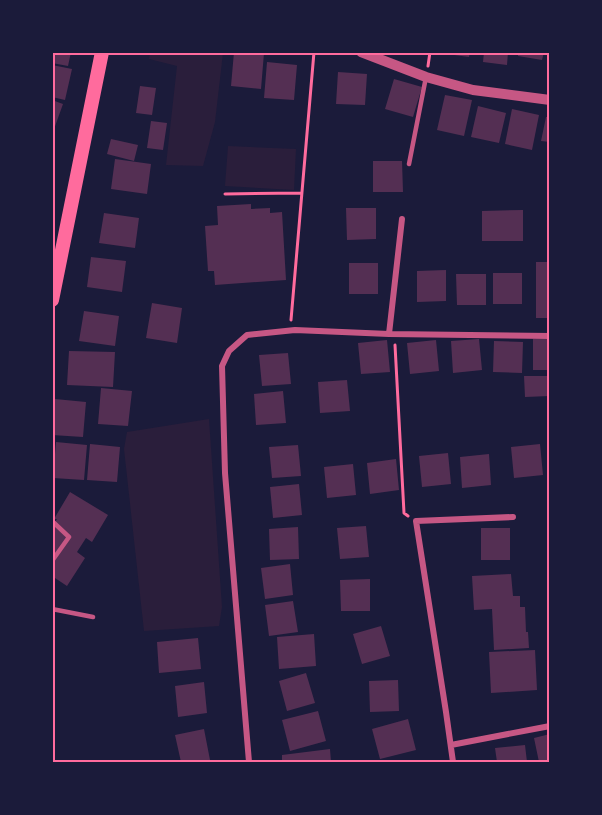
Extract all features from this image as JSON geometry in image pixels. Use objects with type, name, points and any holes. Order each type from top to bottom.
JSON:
[{"type":"main road","points":[[52,300],[102,52]]},
{"type":"street","points":[[361,52],[426,76],[473,90],[549,100]]},
{"type":"street","points":[[392,334],[402,219]]},
{"type":"street","points":[[249,762],[225,473],[222,366],[229,351],[248,336],[290,330],[549,336]]},
{"type":"street","points":[[453,762],[416,521],[513,517]]},
{"type":"street","points":[[451,745],[549,726]]},
{"type":"lane","points":[[409,164],[426,76]]},
{"type":"lane","points":[[52,521],[69,537],[52,561]]},
{"type":"lane","points":[[52,609],[93,617]]},
{"type":"path","points":[[290,330],[314,52]]},
{"type":"path","points":[[225,194],[302,193]]},
{"type":"path","points":[[392,334],[404,513],[416,521]]},
{"type":"shaded area","points":[[150,53],[223,53],[215,122],[203,166],[166,165],[177,66],[149,59]]},
{"type":"shaded area","points":[[228,146],[296,149],[294,190],[225,186]]},
{"type":"shaded area","points":[[209,419],[222,607],[219,626],[144,631],[124,449],[127,432]]},
{"type":"building","points":[[52,52],[71,52],[68,66],[52,63]]},
{"type":"building","points":[[234,52],[264,53],[261,89],[231,86]]},
{"type":"building","points":[[447,52],[470,52],[469,57],[447,54]]},
{"type":"building","points":[[484,52],[508,52],[507,65],[483,62]]},
{"type":"building","points":[[518,52],[544,52],[542,60],[518,56]]},
{"type":"building","points":[[267,62],[297,65],[294,100],[264,98]]},
{"type":"building","points":[[52,65],[72,69],[65,100],[52,97]]},
{"type":"building","points":[[338,72],[367,74],[365,105],[336,104]]},
{"type":"building","points":[[394,79],[422,87],[413,117],[385,109]]},
{"type":"building","points":[[140,86],[156,88],[152,115],[136,113]]},
{"type":"building","points":[[445,95],[472,100],[464,136],[437,130]]},
{"type":"building","points":[[52,100],[63,104],[53,132],[52,132]]},
{"type":"building","points":[[478,106],[506,113],[499,143],[471,137]]},
{"type":"building","points":[[512,109],[539,115],[532,150],[505,144]]},
{"type":"building","points":[[546,117],[550,117],[550,142],[541,141]]},
{"type":"building","points":[[151,121],[167,123],[163,150],[147,148]]},
{"type":"building","points":[[111,139],[138,145],[134,161],[107,154]]},
{"type":"building","points":[[115,159],[151,164],[147,194],[111,189]]},
{"type":"building","points":[[373,161],[402,161],[403,192],[373,192]]},
{"type":"building","points":[[251,204],[251,209],[270,208],[270,213],[282,212],[286,280],[215,285],[214,271],[208,271],[205,226],[218,225],[217,206]]},
{"type":"building","points":[[346,208],[376,208],[376,239],[347,240]]},
{"type":"building","points":[[523,210],[523,241],[482,241],[482,211]]},
{"type":"building","points":[[104,213],[139,218],[135,248],[99,243]]},
{"type":"building","points":[[91,257],[126,261],[122,292],[87,287]]},
{"type":"building","points":[[536,262],[550,262],[550,318],[536,318]]},
{"type":"building","points":[[349,263],[378,263],[378,294],[349,294]]},
{"type":"building","points":[[446,270],[446,301],[417,302],[417,271]]},
{"type":"building","points":[[493,273],[522,273],[522,304],[493,304]]},
{"type":"building","points":[[456,274],[486,274],[486,305],[457,305]]},
{"type":"building","points":[[152,303],[182,308],[177,343],[146,338]]},
{"type":"building","points":[[84,311],[119,316],[115,346],[79,341]]},
{"type":"building","points":[[479,339],[482,370],[453,373],[451,341]]},
{"type":"building","points":[[533,339],[550,339],[550,370],[533,370]]},
{"type":"building","points":[[387,340],[390,372],[361,374],[358,343]]},
{"type":"building","points":[[436,340],[439,371],[410,374],[407,343]]},
{"type":"building","points":[[494,341],[523,342],[522,373],[493,372]]},
{"type":"building","points":[[69,351],[115,352],[113,387],[67,385]]},
{"type":"building","points":[[288,353],[291,384],[262,386],[259,355]]},
{"type":"building","points":[[524,376],[550,376],[550,396],[525,397]]},
{"type":"building","points":[[347,380],[350,411],[320,413],[318,382]]},
{"type":"building","points":[[101,388],[132,391],[128,426],[98,424]]},
{"type":"building","points":[[283,391],[286,423],[256,425],[254,394]]},
{"type":"building","points":[[55,399],[86,402],[83,437],[52,435]]},
{"type":"building","points":[[56,442],[87,445],[84,480],[53,478]]},
{"type":"building","points":[[90,444],[120,447],[117,482],[87,480]]},
{"type":"building","points":[[540,444],[543,475],[514,478],[511,447]]},
{"type":"building","points":[[298,445],[301,476],[272,478],[269,447]]},
{"type":"building","points":[[448,453],[451,484],[422,487],[419,456]]},
{"type":"building","points":[[489,454],[491,485],[462,488],[460,457]]},
{"type":"building","points":[[396,459],[399,490],[370,494],[367,463]]},
{"type":"building","points":[[353,464],[356,495],[327,498],[324,467]]},
{"type":"building","points":[[299,484],[302,515],[273,518],[270,487]]},
{"type":"building","points":[[70,492],[108,515],[92,542],[86,538],[77,552],[85,558],[67,586],[52,576],[52,526]]},
{"type":"building","points":[[366,526],[369,557],[340,559],[337,528]]},
{"type":"building","points":[[298,527],[299,559],[270,560],[269,529]]},
{"type":"building","points":[[481,528],[510,528],[510,560],[481,560]]},
{"type":"building","points":[[290,564],[293,595],[265,599],[261,568]]},
{"type":"building","points":[[511,574],[513,596],[520,596],[520,607],[525,607],[529,648],[494,650],[492,609],[474,610],[472,576]]},
{"type":"building","points":[[370,579],[370,611],[341,611],[340,580]]},
{"type":"building","points":[[293,601],[298,632],[269,636],[265,605]]},
{"type":"building","points":[[381,626],[390,656],[362,664],[353,634]]},
{"type":"building","points":[[314,634],[316,666],[279,669],[277,637]]},
{"type":"building","points":[[198,638],[201,669],[159,673],[157,642]]},
{"type":"building","points":[[535,650],[537,690],[491,693],[489,652]]},
{"type":"building","points":[[306,673],[315,703],[287,711],[279,681]]},
{"type":"building","points":[[398,680],[399,711],[370,712],[369,681]]},
{"type":"building","points":[[204,682],[207,713],[178,717],[175,686]]},
{"type":"building","points":[[318,711],[326,741],[290,751],[282,720]]},
{"type":"building","points":[[408,719],[416,750],[380,759],[372,729]]},
{"type":"building","points":[[204,729],[210,760],[181,762],[175,735]]},
{"type":"building","points":[[550,734],[550,762],[539,762],[534,738]]},
{"type":"building","points":[[525,745],[527,762],[497,762],[495,748]]},
{"type":"building","points":[[330,749],[331,762],[282,762],[282,755]]}]
